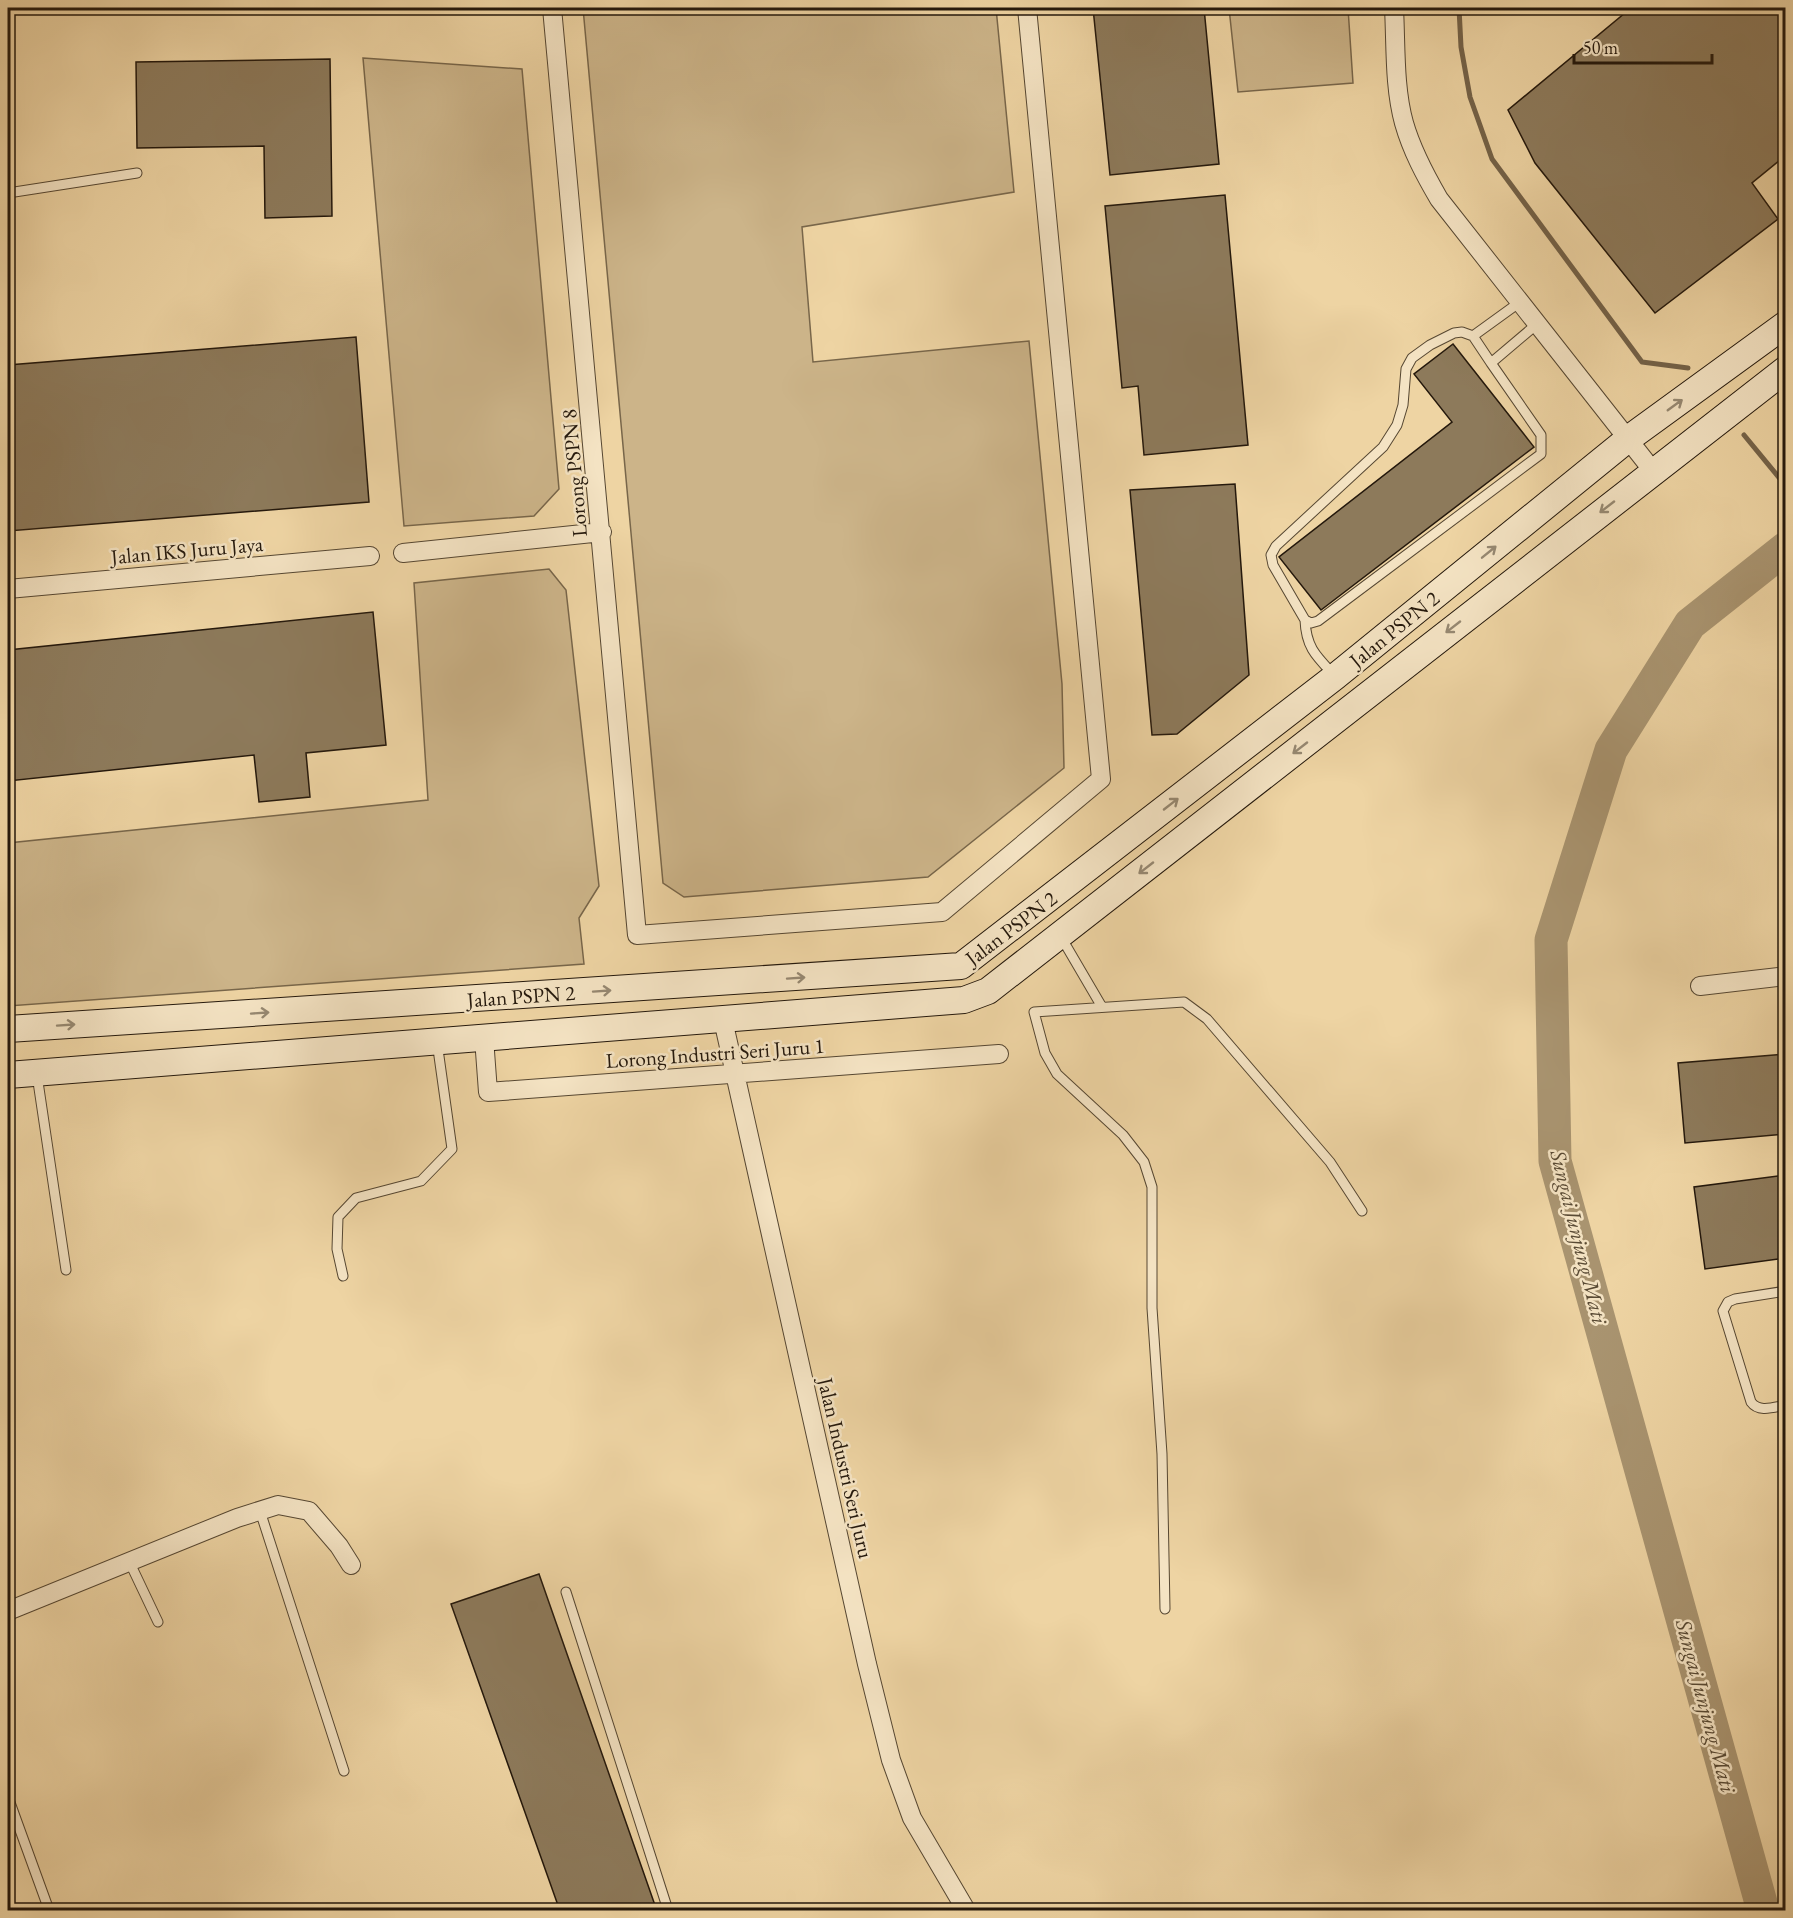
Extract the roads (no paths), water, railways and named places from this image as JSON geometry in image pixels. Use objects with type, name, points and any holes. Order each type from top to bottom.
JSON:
[{"type":"street","name":"Lorong PSPN 8","points":[[552,8],[602,532],[637,934],[942,912],[1101,779],[1028,8]]},
{"type":"street","points":[[1394,8],[1397,81],[1403,122],[1416,159],[1439,199],[1653,471]]},
{"type":"street","name":"Jalan PSPN 2","points":[[8,1029],[961,966],[1336,676],[1628,439],[1785,324]]},
{"type":"street","name":"Jalan PSPN 2","points":[[8,1075],[964,1000],[988,991],[1785,369]]},
{"type":"street","points":[[403,553],[602,532]]},
{"type":"street","name":"Jalan IKS Juru Jaya","points":[[8,589],[370,556]]},
{"type":"street","points":[[1700,986],[1785,976]]},
{"type":"street","name":"Jalan Industri Seri Juru","points":[[723,1020],[864,1652],[891,1760],[912,1818],[966,1911]]},
{"type":"street","name":"Lorong Industri Seri Juru 1","points":[[484,1038],[488,1092],[999,1054]]},
{"type":"street","points":[[8,1611],[237,1518],[278,1505],[309,1510],[339,1546],[351,1565]]},
{"type":"lane","points":[[8,193],[137,173]]},
{"type":"lane","points":[[1473,336],[1520,302]]},
{"type":"lane","points":[[1491,363],[1537,324]]},
{"type":"lane","points":[[1305,620],[1311,623],[1318,621],[1540,453],[1541,435],[1473,336],[1462,332],[1454,333],[1430,345],[1412,358],[1406,369],[1403,405],[1396,425],[1383,447],[1276,546],[1271,555],[1273,565],[1305,620],[1309,644],[1315,654],[1336,676]]},
{"type":"lane","points":[[1060,935],[1102,1007]]},
{"type":"lane","points":[[1165,1609],[1162,1454],[1152,1308],[1152,1187],[1144,1162],[1123,1135],[1057,1074],[1045,1053],[1034,1012],[1184,1002],[1207,1018],[1330,1162],[1362,1211]]},
{"type":"lane","points":[[343,1276],[337,1250],[338,1217],[356,1198],[421,1180],[452,1149],[437,1042]]},
{"type":"lane","points":[[37,1072],[66,1270]]},
{"type":"lane","points":[[1785,1291],[1735,1299],[1728,1302],[1723,1311],[1751,1402],[1755,1407],[1763,1409],[1785,1405]]},
{"type":"lane","points":[[260,1511],[344,1771]]},
{"type":"lane","points":[[129,1561],[158,1622]]},
{"type":"lane","points":[[566,1592],[668,1911]]},
{"type":"lane","points":[[8,1797],[49,1911]]},
{"type":"waterway","points":[[1459,8],[1461,47],[1470,97],[1492,159],[1642,362],[1688,368]]},
{"type":"waterway","points":[[1744,435],[1786,486]]},
{"type":"waterway","name":"Sungai Junjung Mati","points":[[1763,1910],[1555,1161],[1551,940],[1611,750],[1690,624],[1786,548]]}]
